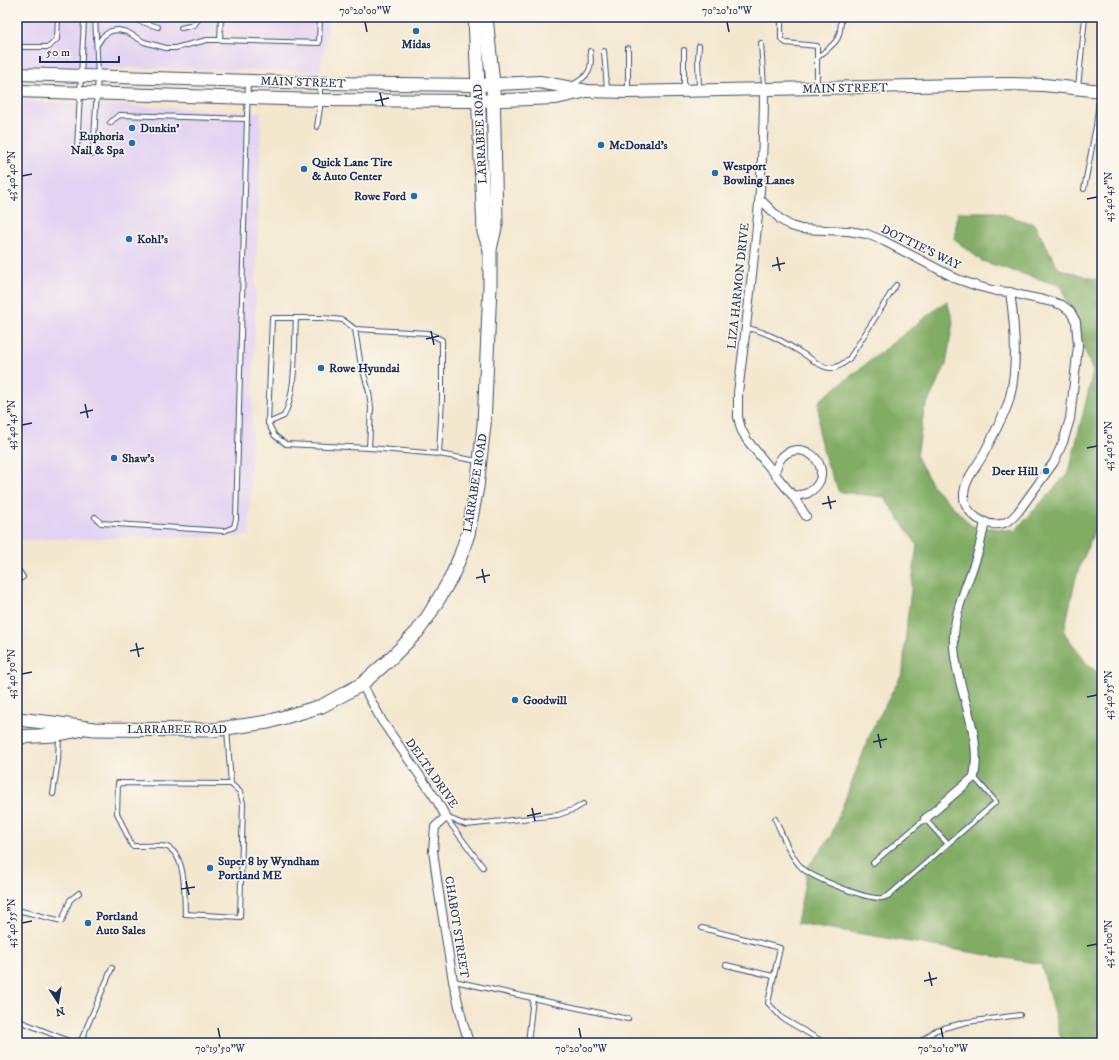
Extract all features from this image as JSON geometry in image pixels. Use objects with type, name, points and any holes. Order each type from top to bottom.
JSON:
[{"type":"main road","name":"LARRABEE ROAD","points":[[475,17],[484,232],[490,249]]},
{"type":"main road","name":"LARRABEE ROAD","points":[[17,719],[86,728],[194,730],[227,729],[268,722],[315,708],[336,699],[362,684],[388,662],[417,632],[441,597],[460,557],[468,534],[477,487],[484,425],[487,374],[490,249],[496,224],[493,84],[486,17]]},
{"type":"main road","name":"MAIN STREET","points":[[17,74],[98,75],[320,83],[477,85],[540,82],[587,91],[607,92],[1010,84],[1044,85],[1101,91]]},
{"type":"main road","name":"MAIN STREET","points":[[17,91],[320,100],[493,101],[556,98],[587,91]]},
{"type":"main road","name":"LARRABEE ROAD","points":[[17,737],[59,734],[86,728]]},
{"type":"street","name":"LIZA HARMON DRIVE","points":[[764,90],[764,137],[760,199],[738,393],[738,417],[747,440],[793,496],[806,516]]},
{"type":"street","name":"DOTTIE'S WAY","points":[[760,199],[781,220],[791,226],[801,229],[848,231],[866,234],[884,241],[957,279],[996,291],[1010,292],[1053,302],[1062,305],[1070,312],[1076,322],[1078,334],[1070,419],[1063,442],[1054,462],[1043,479],[1012,519],[1003,523],[994,524],[985,522]]},
{"type":"street","points":[[925,819],[974,777],[976,755],[974,738],[958,675],[954,645],[956,620],[979,549],[985,522],[976,517],[968,509],[964,497],[966,485],[970,475],[987,448],[1006,408],[1012,385],[1015,348],[1014,323],[1010,292]]},
{"type":"street","points":[[775,474],[781,458],[793,450],[808,452],[814,456],[821,468],[819,482],[808,492],[793,496]]},
{"type":"street","name":"DELTA DRIVE","points":[[362,684],[382,722],[436,798],[446,817]]},
{"type":"street","name":"CHABOT STREET","points":[[446,817],[435,827],[433,851],[453,981],[469,1043]]},
{"type":"lane","points":[[17,47],[49,47],[57,39],[58,17]]},
{"type":"lane","points":[[77,149],[85,17]]},
{"type":"lane","points":[[94,154],[95,109],[98,75],[95,17]]},
{"type":"lane","points":[[135,17],[139,21],[158,27]]},
{"type":"lane","points":[[181,28],[194,25],[200,17]]},
{"type":"lane","points":[[220,40],[221,17]]},
{"type":"lane","points":[[97,45],[103,36],[118,30],[126,32],[144,42],[166,48],[175,48],[207,40],[319,43],[320,17]]},
{"type":"lane","points":[[781,17],[781,39],[786,43],[817,46],[817,88]]},
{"type":"lane","points":[[817,58],[836,42],[840,36],[841,17]]},
{"type":"lane","points":[[1078,88],[1085,17]]},
{"type":"lane","points":[[761,43],[764,90]]},
{"type":"lane","points":[[699,46],[699,91]]},
{"type":"lane","points":[[628,48],[628,92]]},
{"type":"lane","points":[[684,50],[684,91]]},
{"type":"lane","points":[[564,86],[583,79],[590,71],[592,61],[590,51]]},
{"type":"lane","points":[[604,52],[607,92]]},
{"type":"lane","points":[[95,517],[101,523],[224,531],[234,527],[236,519],[248,81]]},
{"type":"lane","points":[[318,128],[320,83]]},
{"type":"lane","points":[[1084,189],[1101,91]]},
{"type":"lane","points":[[110,123],[120,115],[247,119]]},
{"type":"lane","points":[[746,328],[758,330],[818,364],[831,368],[839,366],[849,359],[896,285]]},
{"type":"lane","points":[[439,454],[442,399],[442,340],[428,333],[355,329],[343,320],[324,318],[272,318],[268,423],[275,436],[286,444],[369,448],[439,454],[480,461]]},
{"type":"lane","points":[[268,423],[284,416],[287,409],[292,386],[296,318]]},
{"type":"lane","points":[[355,329],[360,360],[369,392],[369,448]]},
{"type":"lane","points":[[17,568],[23,577],[17,581]]},
{"type":"lane","points":[[227,729],[231,784],[240,792],[242,803],[240,917],[185,914],[182,869],[179,858],[166,847],[132,846],[117,813],[118,783],[231,784]]},
{"type":"lane","points":[[53,794],[58,760],[59,734]]},
{"type":"lane","points":[[775,819],[792,855],[802,868],[825,882],[874,898],[883,898],[888,896],[996,802],[974,777]]},
{"type":"lane","name":"DELTA DRIVE","points":[[446,817],[466,825],[558,815],[575,809],[583,804]]},
{"type":"lane","points":[[446,817],[483,867]]},
{"type":"lane","points":[[873,863],[925,819],[947,844]]},
{"type":"lane","points":[[17,910],[62,921],[70,900],[79,893]]},
{"type":"lane","points":[[702,928],[780,948],[768,1003],[782,1018],[825,1043]]},
{"type":"lane","points":[[726,965],[773,976]]},
{"type":"lane","points":[[80,1043],[112,968]]},
{"type":"lane","points":[[453,981],[628,1019]]},
{"type":"lane","points":[[528,1043],[533,998]]},
{"type":"lane","points":[[918,1043],[936,1030],[967,1022],[1020,1015]]},
{"type":"lane","points":[[17,1020],[74,1043]]},
{"type":"shaded area","points":[[17,17],[338,17],[329,18],[320,71],[17,66]]},
{"type":"shaded area","points":[[17,101],[261,112],[249,536],[17,540]]},
{"type":"green space","points":[[958,212],[996,212],[1034,224],[1059,269],[1102,281],[1102,511],[1076,577],[1064,632],[1087,664],[1102,676],[1102,1043],[1062,1043],[1041,964],[797,923],[808,867],[831,836],[871,732],[903,672],[907,621],[917,545],[884,497],[839,492],[827,464],[819,435],[819,401],[947,301],[953,322],[946,365],[924,410],[917,457],[932,485],[972,526],[1015,531],[1069,472],[1093,372],[1061,286],[982,261],[954,239]]},
{"type":"place","name":"Midas","points":[[416,31]]},
{"type":"place","name":"Dunkin'","points":[[132,128]]},
{"type":"place","name":"Euphoria Nail & Spa","points":[[132,143]]},
{"type":"place","name":"McDonald's","points":[[601,145]]},
{"type":"place","name":"Quick Lane Tire & Auto Center","points":[[304,169]]},
{"type":"place","name":"Westport Bowling Lanes","points":[[715,173]]},
{"type":"place","name":"Rowe Ford","points":[[414,196]]},
{"type":"place","name":"Kohl's","points":[[129,239]]},
{"type":"place","name":"Rowe Hyundai","points":[[321,368]]},
{"type":"place","name":"Shaw's","points":[[114,458]]},
{"type":"place","name":"Deer Hill","points":[[1046,471]]},
{"type":"place","name":"Goodwill","points":[[515,700]]},
{"type":"place","name":"Super 8 by Wyndham Portland ME","points":[[210,868]]},
{"type":"place","name":"Portland Auto Sales","points":[[88,923]]}]
